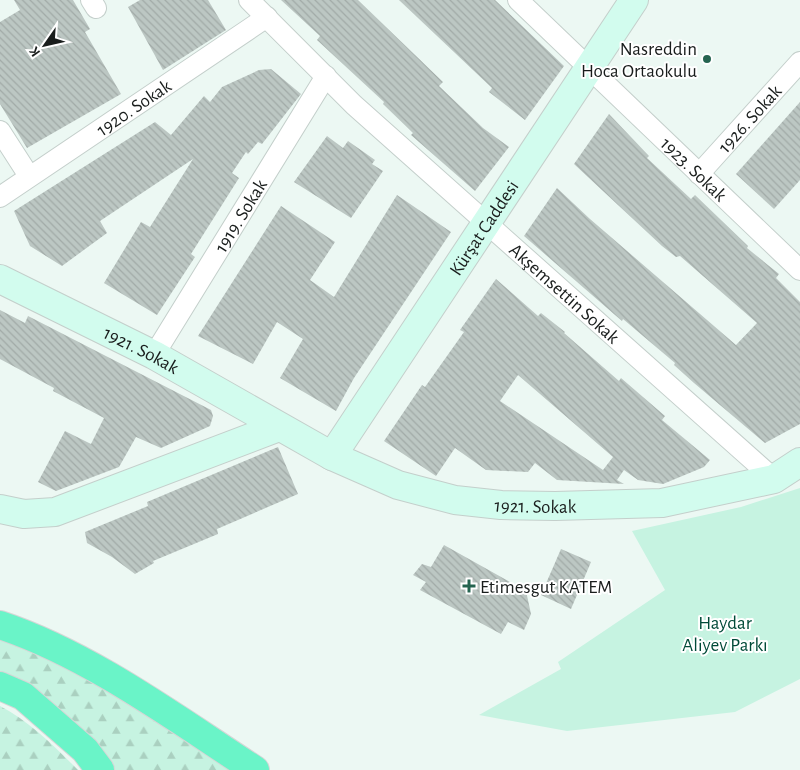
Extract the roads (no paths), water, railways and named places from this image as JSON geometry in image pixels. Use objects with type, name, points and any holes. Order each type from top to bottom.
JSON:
[{"type":"highway","points":[[0,625],[20,632],[82,662],[151,703],[255,770]]},
{"type":"highway","points":[[0,686],[23,696],[85,750],[100,770]]},
{"type":"street","name":"Akşemsettin Sokak","points":[[250,0],[326,76],[485,224],[774,479]]},
{"type":"street","name":"1923. Sokak","points":[[518,0],[800,270]]},
{"type":"street","name":"Kürşat Caddesi","points":[[332,456],[634,0]]},
{"type":"street","name":"1920. Sokak","points":[[0,196],[267,18]]},
{"type":"street","name":"1926. Sokak","points":[[699,174],[800,62]]},
{"type":"street","name":"1919. Sokak","points":[[154,355],[326,76]]},
{"type":"street","points":[[0,131],[29,176]]},
{"type":"street","name":"1921. Sokak","points":[[0,279],[154,355],[332,456],[398,485],[455,500],[502,505],[662,503],[774,479],[800,462]]},
{"type":"street","points":[[0,509],[24,514],[55,512],[279,427]]},
{"type":"place","name":"Nasreddin Hoca Ortaokulu","points":[[707,59]]},
{"type":"place","name":"Etimesgut KATEM","points":[[469,586]]},
{"type":"park label","name":"Haydar Aliyev Parkı","points":[[725,633]]}]
